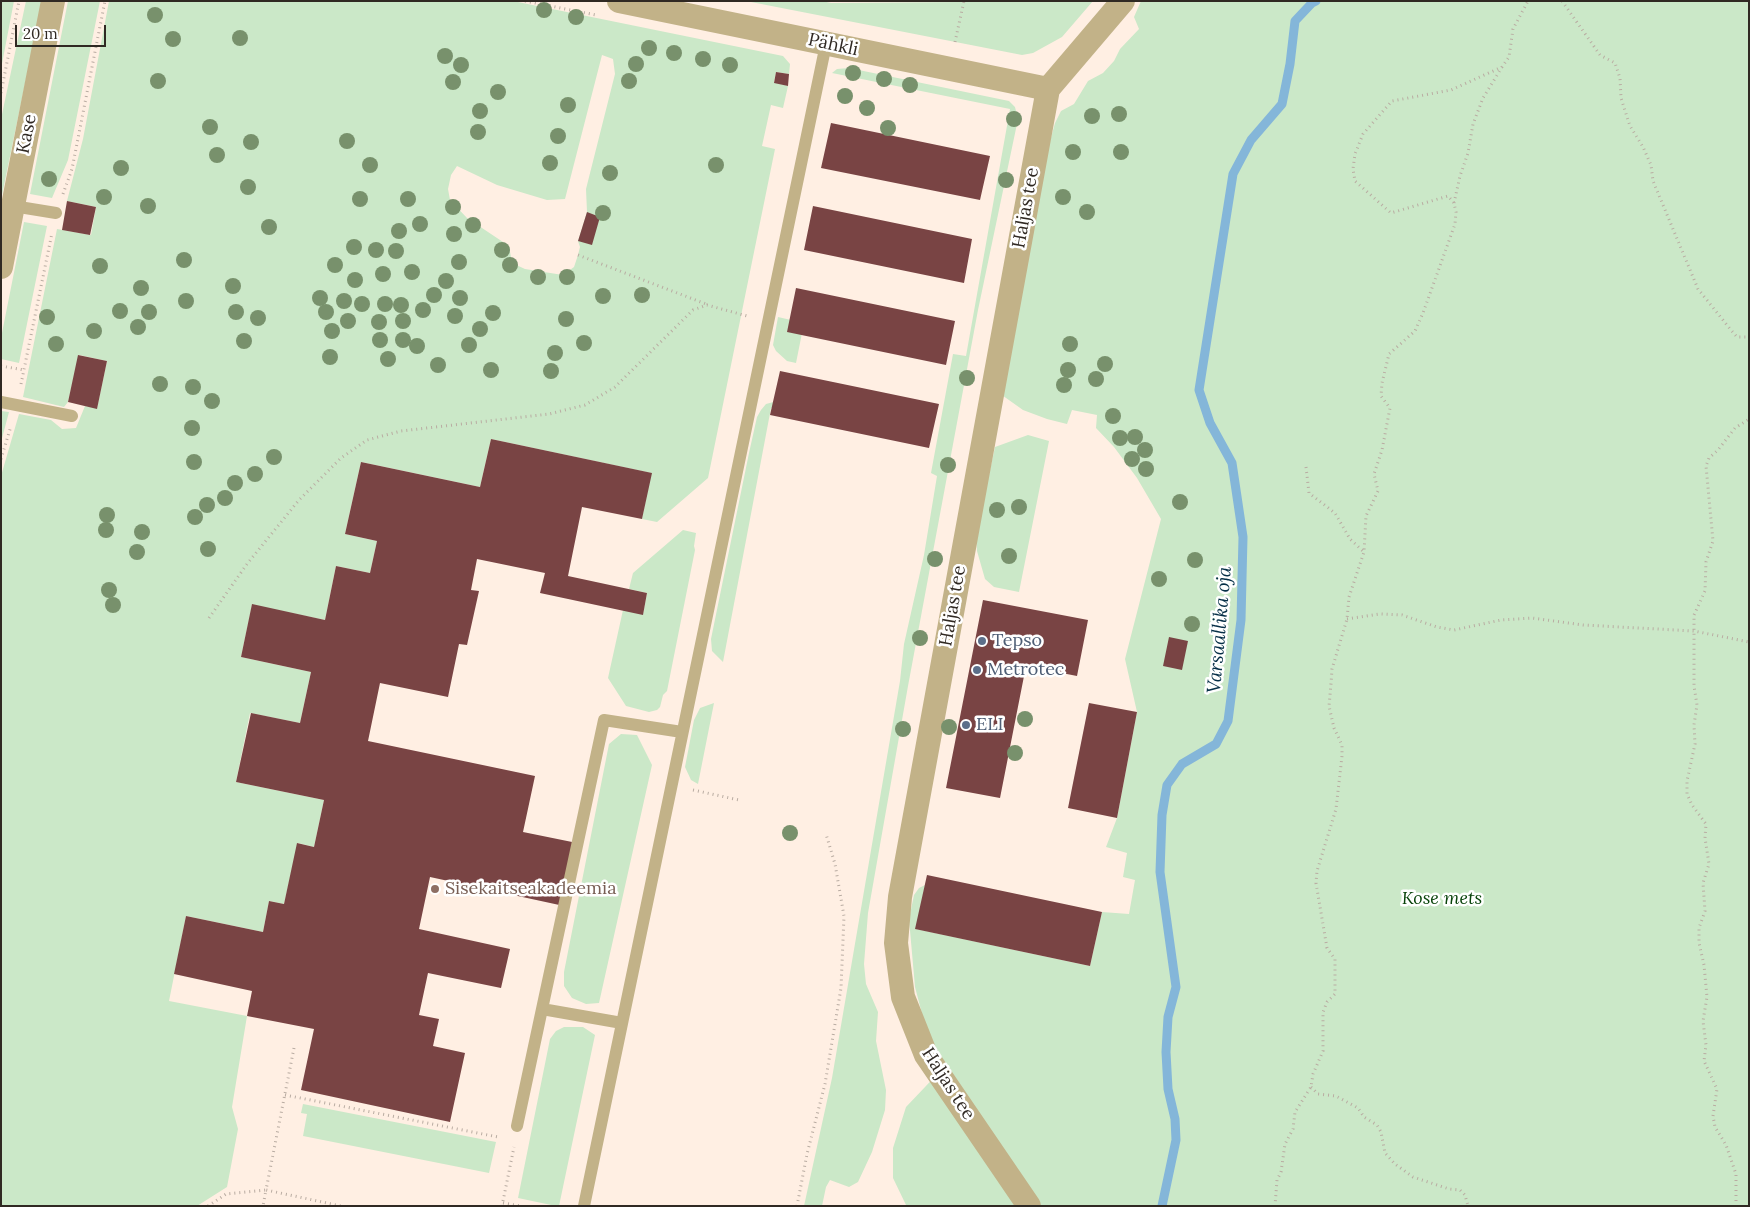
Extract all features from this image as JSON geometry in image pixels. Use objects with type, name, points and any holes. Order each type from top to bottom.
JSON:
[{"type":"street","name":"Kase","points":[[1,267],[53,1]]},
{"type":"street","name":"Pähkli","points":[[619,1],[1048,89]]},
{"type":"street","points":[[1048,89],[1123,1]]},
{"type":"street","name":"Haljas tee","points":[[1028,1206],[926,1055],[903,997],[896,943],[900,897],[1048,89]]},
{"type":"lane","points":[[584,1206],[826,44]]},
{"type":"lane","points":[[13,206],[56,213]]},
{"type":"lane","points":[[1,402],[72,416]]},
{"type":"lane","points":[[517,1126],[604,720],[682,732]]},
{"type":"lane","points":[[542,1009],[622,1023]]},
{"type":"path","points":[[1,93],[19,1]]},
{"type":"path","points":[[954,49],[964,1]]},
{"type":"path","points":[[1274,1206],[1277,1180],[1281,1172],[1286,1144],[1293,1129],[1295,1112],[1311,1086],[1313,1074],[1323,1051],[1323,1012],[1327,1002],[1335,994],[1335,958],[1327,948],[1318,905],[1316,883],[1317,871],[1336,809],[1342,756],[1342,745],[1334,728],[1330,706],[1332,669],[1347,619],[1349,597],[1364,552],[1366,516],[1378,491],[1374,474],[1390,408],[1381,396],[1382,383],[1389,354],[1414,331],[1423,313],[1455,224],[1456,212],[1454,203],[1460,176],[1468,153],[1473,124],[1483,98],[1509,57],[1513,29],[1528,1]]},
{"type":"path","points":[[1562,1],[1600,54],[1616,63],[1620,78],[1621,98],[1630,126],[1651,165],[1653,181],[1698,288],[1730,330],[1738,337],[1749,337]]},
{"type":"path","points":[[1454,203],[1448,196],[1391,213],[1355,181],[1353,170],[1355,154],[1363,134],[1392,101],[1451,90],[1502,66]]},
{"type":"path","points":[[578,255],[707,305],[768,323]]},
{"type":"path","points":[[209,618],[247,564],[299,500],[341,458],[367,440],[400,431],[549,414],[585,405],[615,388],[692,310],[707,305]]},
{"type":"path","points":[[1,366],[24,370]]},
{"type":"path","points":[[1736,1206],[1736,1174],[1726,1145],[1715,1127],[1714,1116],[1717,1089],[1704,1061],[1706,1044],[1703,1021],[1707,996],[1704,965],[1699,943],[1699,928],[1705,910],[1703,884],[1710,864],[1705,838],[1706,824],[1692,805],[1687,794],[1695,744],[1694,724],[1697,705],[1694,686],[1694,615],[1705,591],[1706,562],[1714,541],[1706,466],[1709,458],[1718,450],[1735,428],[1749,419]]},
{"type":"path","points":[[1306,467],[1309,493],[1334,513],[1350,539],[1364,552]]},
{"type":"path","points":[[1347,619],[1380,614],[1402,615],[1454,630],[1501,620],[1532,618],[1583,625],[1694,631],[1749,642]]},
{"type":"path","points":[[797,1206],[824,1084],[841,988],[844,916],[835,864],[826,834]]},
{"type":"path","points":[[263,1206],[294,1048]]},
{"type":"path","points":[[1311,1086],[1318,1094],[1336,1096],[1358,1108],[1364,1117],[1377,1125],[1381,1132],[1384,1154],[1395,1164],[1413,1177],[1449,1190],[1460,1190],[1465,1195],[1468,1206]]},
{"type":"path","points":[[285,1095],[515,1140]]},
{"type":"path","points":[[517,1126],[502,1204],[521,1206]]},
{"type":"path","points":[[208,1206],[226,1194],[266,1190],[321,1204],[341,1206]]},
{"type":"green space","points":[[1,1],[14,1],[1,69]]},
{"type":"green space","points":[[26,1],[42,1],[1,200],[1,119]]},
{"type":"green space","points":[[68,1],[100,1],[68,160],[52,198],[30,194]]},
{"type":"green space","points":[[109,1],[513,1],[783,56],[790,64],[789,74],[776,72],[774,82],[788,86],[783,108],[771,105],[762,146],[775,149],[708,478],[657,522],[642,519],[651,473],[491,439],[480,487],[361,462],[345,534],[377,541],[370,573],[336,566],[325,620],[252,605],[241,657],[311,672],[300,723],[250,713],[236,782],[324,800],[314,847],[298,843],[284,904],[269,901],[263,932],[186,916],[169,1001],[247,1016],[232,1107],[238,1129],[227,1187],[197,1206],[1,1206],[1,476],[19,414],[51,420],[62,429],[76,428],[85,406],[97,408],[107,361],[79,355],[68,402],[64,407],[23,397],[57,229],[91,235],[96,207],[67,201],[83,139]],"holes":[[[602,55],[613,59],[615,74],[586,189],[587,212],[578,241],[580,247],[574,267],[563,275],[525,269],[512,263],[509,246],[467,218],[450,200],[448,189],[451,175],[457,166],[497,185],[547,200],[565,199]]]},
{"type":"green space","points":[[822,1],[831,3],[1093,1],[1062,37],[1033,53],[1022,55],[751,2]]},
{"type":"green space","name":"Kose mets","points":[[1141,1],[1749,1],[1749,1206],[906,1205],[893,1178],[893,1148],[906,1107],[944,1067],[926,1029],[915,987],[909,919],[914,895],[919,888],[925,885],[916,929],[1090,966],[1102,912],[1129,914],[1135,880],[1123,877],[1127,853],[1106,847],[1117,818],[1137,712],[1125,659],[1161,519],[1137,478],[1114,447],[1096,428],[1097,415],[1072,410],[1067,424],[1023,410],[999,393],[1044,163],[1055,123],[1061,111],[1074,104],[1088,81],[1103,73],[1114,61],[1120,49],[1139,29],[1134,17]]},
{"type":"green space","points":[[849,68],[1009,101],[1015,107],[1018,119],[978,310],[868,913],[864,964],[866,984],[878,1012],[876,1041],[886,1090],[885,1110],[872,1152],[858,1182],[849,1187],[830,1180],[826,1187],[822,1206],[804,1206],[832,1078],[900,681],[904,644],[924,555],[937,476],[931,473],[953,354],[966,356],[1010,109],[832,73],[837,69]]},
{"type":"green space","points":[[24,222],[47,226],[19,363],[1,359],[1,338]]},
{"type":"green space","points":[[778,317],[804,323],[796,363],[787,361],[776,351],[773,345]]},
{"type":"green space","points":[[781,400],[776,407],[771,408],[723,662],[712,651],[711,639],[749,453],[757,417],[761,410],[766,404]]},
{"type":"green space","points":[[1,411],[9,412],[1,442]]},
{"type":"green space","points":[[1028,435],[1049,441],[1019,592],[994,587],[985,579],[977,551],[976,535],[995,447]]},
{"type":"green space","points":[[683,530],[696,533],[695,550],[667,691],[663,695],[660,707],[649,712],[626,706],[608,678],[623,610],[643,614],[647,593],[629,589],[633,573]]},
{"type":"green space","points":[[714,703],[698,784],[691,780],[685,767],[694,720],[700,708]]},
{"type":"green space","points":[[621,734],[637,735],[652,765],[599,1003],[586,1004],[572,998],[564,986],[564,972],[609,744]]},
{"type":"green space","points":[[564,1027],[583,1027],[595,1035],[559,1206],[556,1206],[518,1198],[550,1039],[556,1031]]},
{"type":"green space","points":[[303,1104],[496,1142],[489,1173],[303,1136],[307,1114],[301,1113]]},
{"type":"building","points":[[776,72],[789,74],[788,86],[774,83]]},
{"type":"building","points":[[831,123],[990,156],[980,200],[821,168]]},
{"type":"building","points":[[67,201],[96,207],[90,235],[62,230]]},
{"type":"building","points":[[813,206],[972,239],[964,283],[804,250]]},
{"type":"building","points":[[587,212],[600,217],[592,245],[578,241]]},
{"type":"building","points":[[796,288],[955,321],[946,365],[787,332]]},
{"type":"building","points":[[78,355],[107,361],[97,409],[68,402]]},
{"type":"building","points":[[780,371],[939,404],[929,448],[770,415]]},
{"type":"building","points":[[491,439],[652,473],[642,519],[582,507],[568,576],[647,593],[643,615],[540,593],[545,573],[477,559],[471,590],[479,591],[467,645],[459,644],[448,697],[380,683],[368,741],[535,776],[523,832],[577,843],[564,906],[430,877],[419,929],[510,949],[501,988],[428,973],[419,1015],[439,1019],[433,1046],[465,1053],[450,1122],[301,1090],[314,1029],[247,1016],[252,991],[174,974],[186,916],[263,932],[269,901],[284,904],[297,843],[314,847],[324,800],[236,782],[251,713],[300,723],[311,672],[241,657],[252,604],[325,620],[336,566],[370,573],[377,541],[345,534],[361,462],[480,487]]},
{"type":"building","points":[[983,600],[1088,620],[1077,676],[1026,666],[1000,798],[946,788]]},
{"type":"building","points":[[1169,637],[1188,641],[1182,670],[1163,666]]},
{"type":"building","points":[[1089,703],[1137,712],[1117,818],[1068,808]]},
{"type":"building","points":[[927,875],[1102,912],[1090,966],[915,929]]},
{"type":"waterway","name":"Varsaallika oja","points":[[1162,1206],[1176,1140],[1175,1119],[1168,1089],[1166,1052],[1168,1017],[1176,987],[1160,872],[1162,815],[1167,785],[1182,764],[1216,744],[1228,721],[1241,620],[1243,537],[1232,463],[1210,423],[1199,390],[1233,174],[1251,140],[1282,104],[1290,64],[1295,21],[1316,1]]},
{"type":"place","name":"Tepso","points":[[982,641]]},
{"type":"place","name":"Metrotec","points":[[977,670]]},
{"type":"place","name":"ELI","points":[[966,725]]},
{"type":"place","name":"Sisekaitseakadeemia","points":[[435,889]]}]
